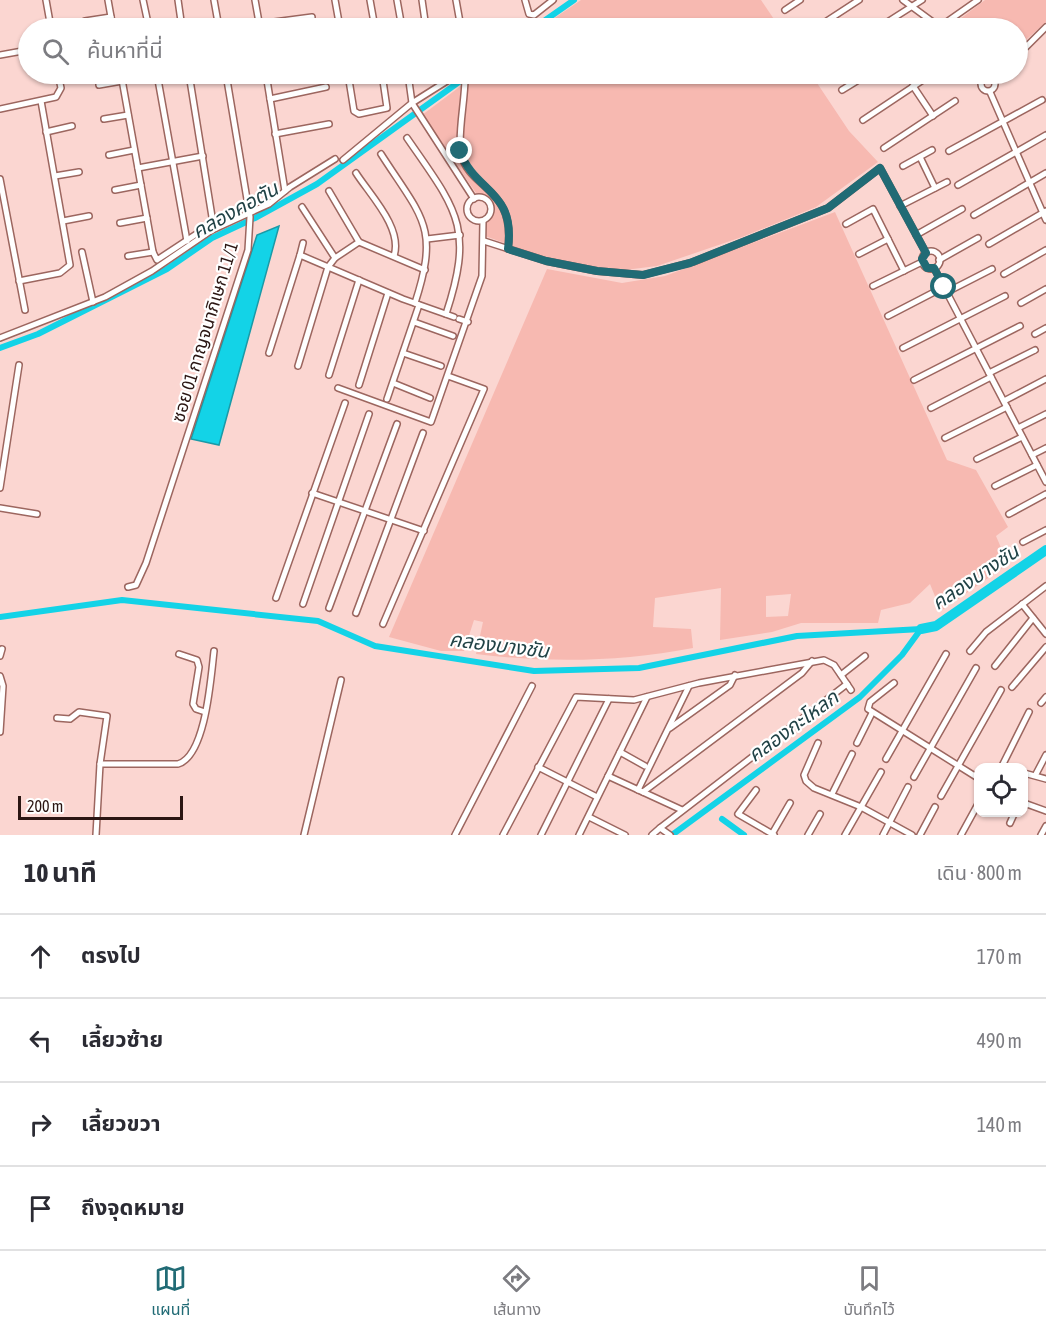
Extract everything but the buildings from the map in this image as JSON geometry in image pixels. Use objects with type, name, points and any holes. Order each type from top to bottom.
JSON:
[{"type":"street","points":[[46,0],[49,18]]},
{"type":"street","points":[[104,18],[111,17],[108,0]]},
{"type":"street","points":[[143,0],[146,18]]},
{"type":"street","points":[[178,0],[181,18]]},
{"type":"street","points":[[214,0],[217,18]]},
{"type":"street","points":[[255,0],[258,18]]},
{"type":"street","points":[[336,0],[339,18]]},
{"type":"street","points":[[370,0],[373,18]]},
{"type":"street","points":[[397,0],[400,18]]},
{"type":"street","points":[[422,0],[425,18]]},
{"type":"street","points":[[456,0],[459,18]]},
{"type":"street","points":[[525,0],[529,14],[534,15],[553,0]]},
{"type":"street","points":[[785,10],[800,0]]},
{"type":"street","points":[[831,18],[859,0]]},
{"type":"street","points":[[903,0],[927,18]]},
{"type":"street","points":[[895,18],[921,0]]},
{"type":"street","points":[[954,18],[978,0]]},
{"type":"street","points":[[306,18],[312,17]]},
{"type":"street","points":[[1028,44],[1046,27]]},
{"type":"street","points":[[0,55],[18,52]]},
{"type":"street","points":[[0,109],[51,99],[59,92],[59,84]]},
{"type":"street","points":[[122,84],[153,252],[158,260],[213,223],[191,84]]},
{"type":"street","points":[[159,84],[187,241]]},
{"type":"street","name":"ซอย 01 กาญจนาภิเษก 11/1","points":[[128,587],[136,585],[140,578],[159,528],[243,267],[250,215],[228,84]]},
{"type":"street","points":[[268,84],[285,191]]},
{"type":"street","points":[[350,84],[354,111],[359,114],[387,108],[383,84]]},
{"type":"street","points":[[410,84],[413,104],[420,117],[474,199]]},
{"type":"street","points":[[344,160],[413,104],[443,84]]},
{"type":"street","points":[[466,84],[460,151],[464,164],[493,192],[508,218],[508,249]]},
{"type":"street","points":[[842,90],[852,84]]},
{"type":"street","points":[[862,120],[917,84]]},
{"type":"street","points":[[982,84],[982,88],[990,92],[1046,220]]},
{"type":"street","points":[[990,92],[995,87],[995,84]]},
{"type":"street","points":[[914,86],[933,116]]},
{"type":"street","points":[[270,99],[326,87]]},
{"type":"street","points":[[949,151],[1042,100]]},
{"type":"street","points":[[19,281],[66,270],[70,258],[41,101]]},
{"type":"street","points":[[885,148],[955,101]]},
{"type":"street","points":[[104,119],[128,115]]},
{"type":"street","points":[[275,134],[329,124]]},
{"type":"street","points":[[46,132],[72,126]]},
{"type":"street","points":[[958,185],[1046,135]]},
{"type":"street","points":[[406,138],[446,195],[460,236],[456,281],[446,314]]},
{"type":"street","points":[[109,154],[134,150]]},
{"type":"street","points":[[903,166],[932,150]]},
{"type":"street","points":[[381,154],[422,217],[427,239],[426,270],[414,322],[387,399]]},
{"type":"street","points":[[138,168],[203,156]]},
{"type":"street","points":[[921,157],[935,188]]},
{"type":"street","points":[[0,338],[93,302],[152,271],[212,230],[250,215],[269,204],[335,159]]},
{"type":"street","points":[[484,241],[546,261],[597,271],[639,275],[690,263],[828,208],[880,168],[926,253]]},
{"type":"street","points":[[55,176],[79,172]]},
{"type":"street","points":[[356,173],[393,230],[396,242],[394,256]]},
{"type":"street","points":[[974,215],[1046,173]]},
{"type":"street","points":[[0,179],[25,310]]},
{"type":"street","points":[[900,206],[947,182]]},
{"type":"street","points":[[115,190],[141,185]]},
{"type":"street","points":[[329,191],[359,242],[426,270]]},
{"type":"street","points":[[474,199],[468,212],[473,220],[483,221]]},
{"type":"street","points":[[339,388],[431,422],[468,322],[482,276],[483,221],[491,211],[491,205],[487,200],[474,199]]},
{"type":"street","points":[[302,207],[335,258]]},
{"type":"street","points":[[846,224],[873,209],[904,271]]},
{"type":"street","points":[[916,235],[962,209]]},
{"type":"street","points":[[989,244],[1044,211]]},
{"type":"street","points":[[63,221],[89,216]]},
{"type":"street","points":[[120,223],[147,218]]},
{"type":"street","points":[[427,239],[460,236]]},
{"type":"street","points":[[934,268],[939,260],[978,238]]},
{"type":"street","points":[[859,254],[888,239]]},
{"type":"street","points":[[298,366],[328,267],[335,258],[359,242]]},
{"type":"street","points":[[269,353],[303,243]]},
{"type":"street","points":[[1004,274],[1046,250]]},
{"type":"street","points":[[82,252],[93,302]]},
{"type":"street","points":[[128,256],[153,252]]},
{"type":"street","points":[[926,253],[935,252],[939,260]]},
{"type":"street","points":[[873,286],[922,262],[926,253]]},
{"type":"street","points":[[300,255],[388,293],[468,322]]},
{"type":"street","points":[[922,262],[927,268],[934,268]]},
{"type":"street","points":[[934,268],[1046,482]]},
{"type":"street","points":[[888,316],[992,269]]},
{"type":"street","points":[[329,375],[359,280]]},
{"type":"street","points":[[1021,303],[1046,289]]},
{"type":"street","points":[[358,385],[388,293]]},
{"type":"street","points":[[903,348],[1005,296]]},
{"type":"street","points":[[414,322],[453,336]]},
{"type":"street","points":[[914,380],[977,350],[1020,326]]},
{"type":"street","points":[[1035,334],[1046,328]]},
{"type":"street","points":[[931,408],[1035,350]]},
{"type":"street","points":[[403,353],[441,366]]},
{"type":"street","points":[[0,488],[19,365]]},
{"type":"street","points":[[384,624],[484,389],[447,376]]},
{"type":"street","points":[[945,438],[1046,379]]},
{"type":"street","points":[[393,383],[430,398]]},
{"type":"street","points":[[276,598],[345,403]]},
{"type":"street","points":[[303,604],[369,414]]},
{"type":"street","points":[[1018,428],[1046,414]]},
{"type":"street","points":[[329,608],[397,424]]},
{"type":"street","points":[[356,614],[423,433]]},
{"type":"street","points":[[977,459],[1022,437]]},
{"type":"street","points":[[1032,456],[1046,448]]},
{"type":"street","points":[[995,486],[1037,465]]},
{"type":"street","points":[[312,493],[424,531]]},
{"type":"street","points":[[1009,514],[1046,494]]},
{"type":"street","points":[[0,508],[37,514]]},
{"type":"street","points":[[1023,542],[1046,530]]},
{"type":"street","points":[[970,651],[981,636],[1046,586]]},
{"type":"street","points":[[1022,604],[1045,630]]},
{"type":"street","points":[[995,666],[1032,618]]},
{"type":"street","points":[[1012,687],[1046,647]]},
{"type":"street","points":[[0,656],[2,649]]},
{"type":"street","points":[[100,764],[164,765],[185,762],[199,739],[214,651]]},
{"type":"street","points":[[179,654],[191,656],[198,663],[193,704],[196,709],[205,712]]},
{"type":"street","points":[[886,759],[946,654]]},
{"type":"street","points":[[841,675],[865,656]]},
{"type":"street","points":[[640,791],[802,673],[812,661]]},
{"type":"street","points":[[503,835],[573,698],[634,700],[735,675],[812,661],[828,661],[851,690]]},
{"type":"street","points":[[914,777],[976,668]]},
{"type":"street","points":[[670,728],[730,685],[735,675]]},
{"type":"street","points":[[0,676],[3,686],[0,732]]},
{"type":"street","points":[[304,835],[341,680]]},
{"type":"street","points":[[894,683],[868,704],[872,713],[974,776]]},
{"type":"street","points":[[652,835],[847,684]]},
{"type":"street","points":[[455,835],[532,686]]},
{"type":"street","points":[[640,791],[689,686]]},
{"type":"street","points":[[941,796],[960,767],[1001,690]]},
{"type":"street","points":[[579,835],[647,697]]},
{"type":"street","points":[[1041,704],[1046,697]]},
{"type":"street","points":[[541,835],[609,699]]},
{"type":"street","points":[[57,718],[70,718],[79,712],[107,716],[100,764],[96,835]]},
{"type":"street","points":[[1004,763],[1029,712]]},
{"type":"street","points":[[857,743],[872,713]]},
{"type":"street","points":[[818,743],[804,779],[813,788],[861,807],[912,835]]},
{"type":"street","points":[[620,752],[645,766]]},
{"type":"street","points":[[832,794],[852,754]]},
{"type":"street","points":[[1036,774],[1046,755]]},
{"type":"street","points":[[538,767],[597,797]]},
{"type":"street","points":[[845,835],[881,772]]},
{"type":"street","points":[[1028,773],[1046,778]]},
{"type":"street","points":[[608,776],[682,810]]},
{"type":"street","points":[[883,835],[908,787]]},
{"type":"street","points":[[756,790],[738,814],[773,835],[790,803]]},
{"type":"street","points":[[1028,805],[1046,811]]},
{"type":"street","points":[[920,835],[936,807]]},
{"type":"street","points":[[961,835],[974,811]]},
{"type":"street","points":[[808,835],[820,814]]},
{"type":"street","points":[[589,817],[625,835]]},
{"type":"street","points":[[1010,823],[1013,817]]},
{"type":"street","points":[[1041,835],[1046,826]]},
{"type":"street","points":[[662,829],[670,835]]},
{"type":"shaded area","points":[[581,0],[761,0],[773,18],[555,18]]},
{"type":"shaded area","points":[[985,0],[1046,0],[1046,22],[1028,38],[1028,18],[961,18]]},
{"type":"shaded area","points":[[464,84],[818,84],[849,131],[878,162],[816,207],[742,237],[657,266],[625,270],[543,257],[485,236],[485,225],[493,216],[491,199],[476,193],[422,115]]},
{"type":"shaded area","points":[[835,212],[947,460],[976,470],[1008,527],[996,536],[1008,564],[941,611],[930,584],[910,603],[881,610],[878,623],[801,623],[772,632],[720,640],[721,588],[655,598],[653,627],[691,629],[693,648],[666,653],[584,660],[530,659],[476,654],[483,622],[474,620],[464,651],[441,651],[389,637],[547,269],[622,283],[665,276]],"holes":[[[791,594],[788,616],[766,617],[766,596]]]},
{"type":"water","points":[[279,226],[219,445],[191,439],[257,235]]},
{"type":"waterway","name":"คลองคอตัน","points":[[548,18],[574,0]]},
{"type":"waterway","name":"คลองคอตัน","points":[[0,348],[38,334],[167,269],[212,238],[255,218],[317,184],[456,84]]},
{"type":"waterway","name":"คลองบางชัน","points":[[921,629],[936,626],[1046,550]]},
{"type":"waterway","name":"คลองบางชัน","points":[[0,617],[122,600],[318,621],[375,646],[534,671],[639,668],[797,636],[921,629]]},
{"type":"waterway","name":"คลองกะโหลก","points":[[672,835],[860,697],[902,655],[921,629]]},
{"type":"waterway","points":[[722,819],[744,835]]},
{"type":"route","points":[[460,151],[464,164],[493,192],[508,218],[510,234],[508,249],[546,261],[636,276],[690,263],[828,208],[880,168],[926,253],[922,259],[923,265],[930,269],[934,268],[944,287]]}]
